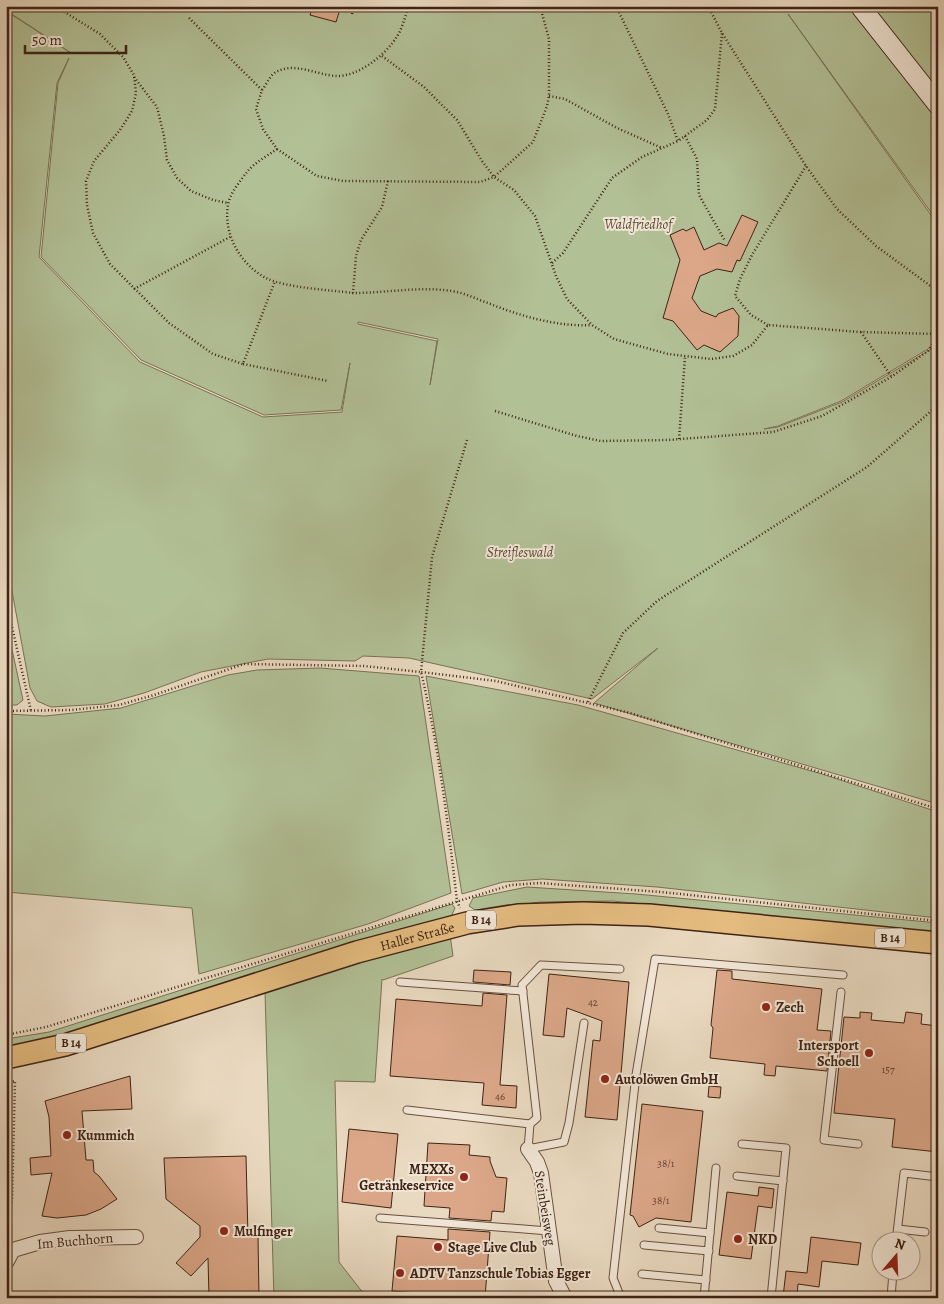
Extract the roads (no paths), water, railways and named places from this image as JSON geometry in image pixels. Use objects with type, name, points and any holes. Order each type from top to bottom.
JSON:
[{"type":"main road","name":"Haller Straße","points":[[6,1058],[65,1045],[357,952],[467,923],[518,915],[582,913],[649,915],[938,943]]},
{"type":"street","points":[[860,6],[938,105]]},
{"type":"street","name":"Steinbeisweg","points":[[528,1149],[537,1162],[541,1173],[556,1281],[566,1298]]},
{"type":"street","name":"Im Buchhorn","points":[[6,1263],[10,1249],[40,1242],[70,1238],[136,1237]]},
{"type":"lane","points":[[621,1298],[613,1278],[636,1075],[655,959],[843,975]]},
{"type":"lane","points":[[584,1023],[569,1123],[564,1142],[528,1149],[530,1124],[537,1118],[522,985],[541,965],[620,969]]},
{"type":"lane","points":[[400,982],[523,991]]},
{"type":"lane","points":[[841,992],[824,1140],[858,1144]]},
{"type":"lane","points":[[407,1110],[530,1124]]},
{"type":"lane","points":[[742,1144],[786,1148],[771,1298]]},
{"type":"lane","points":[[704,1298],[716,1168]]},
{"type":"lane","points":[[898,1232],[904,1173],[938,1177]]},
{"type":"lane","points":[[737,1176],[783,1181]]},
{"type":"lane","points":[[380,1218],[549,1231]]},
{"type":"lane","points":[[659,1228],[710,1233]]},
{"type":"lane","points":[[898,1229],[926,1232]]},
{"type":"lane","points":[[644,1245],[709,1251]]},
{"type":"lane","points":[[642,1274],[706,1280]]},
{"type":"lane","points":[[891,1298],[893,1282]]},
{"type":"place","name":"Zech","points":[[766,1007]]},
{"type":"place","name":"Intersport Schoell","points":[[869,1053]]},
{"type":"place","name":"Autolöwen GmbH","points":[[605,1079]]},
{"type":"place","name":"Kummich","points":[[67,1135]]},
{"type":"place","name":"MEXXs Getränkeservice","points":[[464,1177]]},
{"type":"place","name":"Mulfinger","points":[[224,1231]]},
{"type":"place","name":"NKD","points":[[738,1239]]},
{"type":"place","name":"Stage Live Club","points":[[438,1247]]},
{"type":"place","name":"ADTV Tanzschule Tobias Egger","points":[[400,1273]]},
{"type":"park label","name":"Waldfriedhof","points":[[638,224]]},
{"type":"park label","name":"Streifleswald","points":[[520,552]]}]
